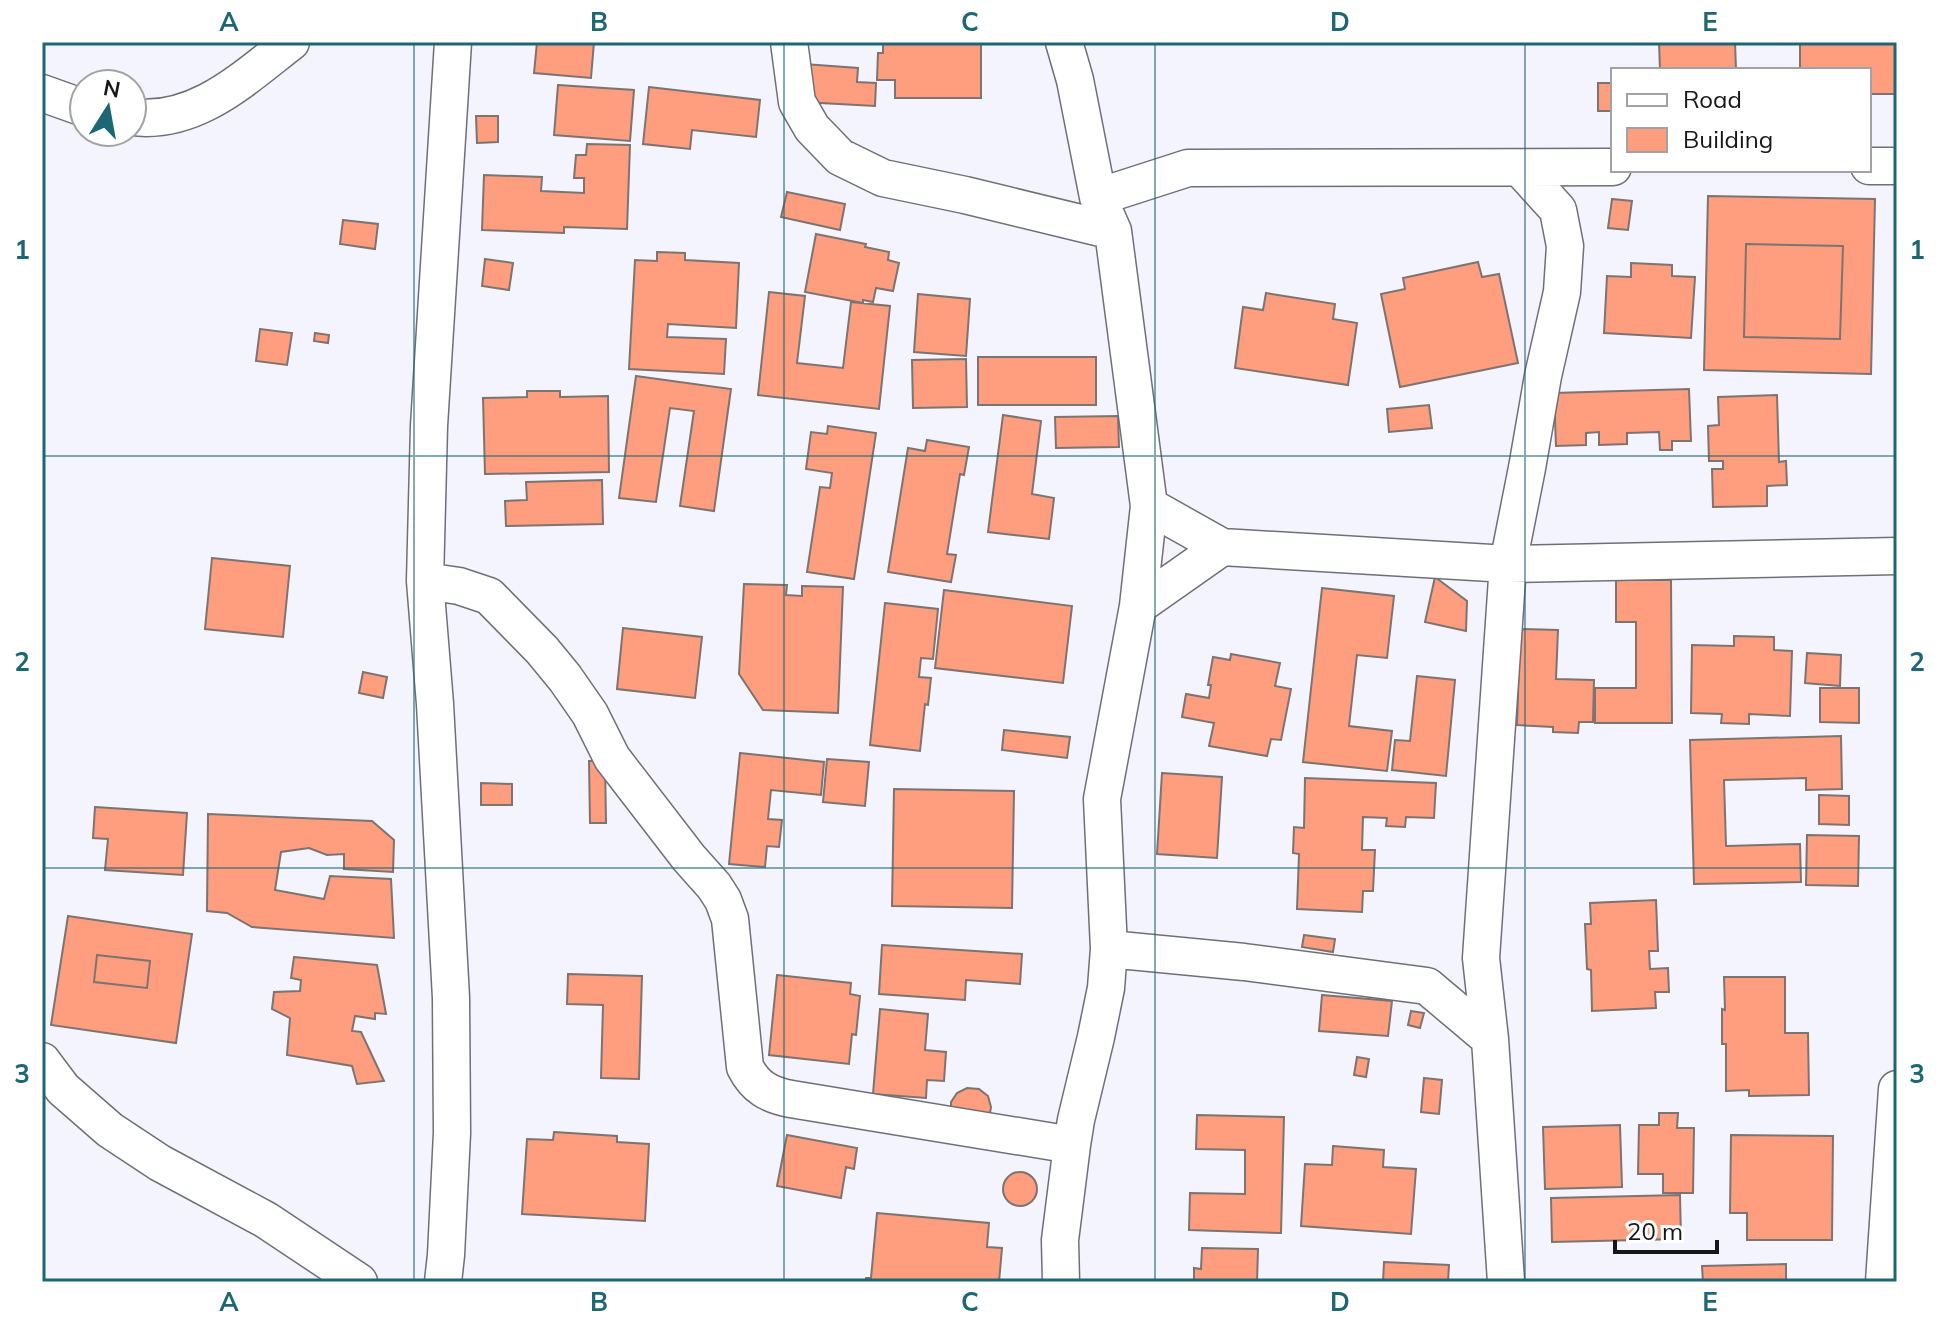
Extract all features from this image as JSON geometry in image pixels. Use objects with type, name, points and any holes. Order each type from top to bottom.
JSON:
[{"type":"street","points":[[148,117],[191,111],[228,91],[291,42]]},
{"type":"street","points":[[443,1282],[452,1133],[451,998],[425,581],[429,426],[453,42]]},
{"type":"street","points":[[789,42],[797,102],[812,128],[840,157],[883,178],[1113,231]]},
{"type":"street","points":[[1061,1282],[1060,1240],[1072,1145],[1106,988],[1109,949],[1102,799],[1138,606],[1149,506],[1113,231],[1098,197],[1075,80],[1064,42]]},
{"type":"street","points":[[42,93],[68,102]]},
{"type":"street","points":[[1871,166],[1897,166]]},
{"type":"street","points":[[1098,197],[1188,168],[1611,167]]},
{"type":"street","points":[[1506,1282],[1490,1039],[1481,958],[1508,564],[1562,292],[1565,246],[1558,210],[1520,168]]},
{"type":"street","points":[[1149,506],[1222,547],[1508,564],[1897,556]]},
{"type":"street","points":[[1138,606],[1222,547]]},
{"type":"street","points":[[425,581],[459,586],[489,596],[542,650],[590,714],[612,758],[714,886],[730,919],[745,1067],[762,1089],[774,1096],[1072,1145]]},
{"type":"street","points":[[1109,949],[1427,986],[1490,1039]]},
{"type":"street","points":[[1427,986],[1481,958]]},
{"type":"street","points":[[42,1061],[63,1089],[110,1130],[160,1163],[266,1220],[359,1282]]},
{"type":"street","points":[[1884,1282],[1897,1089]]},
{"type":"building","points":[[537,42],[594,42],[591,78],[534,73]]},
{"type":"building","points":[[883,42],[981,42],[981,98],[895,98],[895,80],[877,80],[878,53],[883,53]]},
{"type":"building","points":[[1659,42],[1735,42],[1736,68],[1660,68]]},
{"type":"building","points":[[1800,42],[1897,42],[1897,94],[1871,94],[1871,68],[1800,68]]},
{"type":"building","points":[[804,64],[858,68],[857,82],[876,83],[875,106],[802,102]]},
{"type":"building","points":[[1598,83],[1611,83],[1611,111],[1598,111]]},
{"type":"building","points":[[558,85],[634,90],[630,141],[554,135]]},
{"type":"building","points":[[649,87],[760,100],[756,137],[692,130],[690,149],[643,144]]},
{"type":"building","points":[[476,116],[498,116],[498,142],[477,143]]},
{"type":"building","points":[[587,144],[630,145],[627,229],[564,227],[564,233],[482,230],[484,175],[542,177],[541,191],[584,193],[584,178],[574,178],[576,155],[586,155]]},
{"type":"building","points":[[787,192],[845,204],[840,230],[781,217]]},
{"type":"building","points":[[1708,196],[1875,199],[1871,374],[1704,370]],"holes":[[[1746,244],[1843,246],[1840,339],[1744,337]]]},
{"type":"building","points":[[1612,199],[1632,201],[1628,230],[1608,228]]},
{"type":"building","points":[[343,220],[378,224],[375,249],[340,244]]},
{"type":"building","points":[[816,234],[889,252],[888,260],[899,263],[893,291],[876,288],[873,302],[863,300],[863,303],[805,292]]},
{"type":"building","points":[[1746,244],[1843,246],[1840,339],[1744,337]]},
{"type":"building","points":[[657,252],[685,253],[685,260],[739,263],[736,328],[668,324],[667,337],[726,339],[724,374],[629,369],[635,260],[657,261]]},
{"type":"building","points":[[485,259],[513,263],[509,290],[482,286]]},
{"type":"building","points":[[1478,262],[1482,277],[1499,274],[1518,363],[1400,387],[1381,294],[1405,289],[1403,278]]},
{"type":"building","points":[[1631,263],[1672,265],[1672,276],[1695,277],[1691,338],[1604,333],[1607,276],[1631,277]]},
{"type":"building","points":[[769,292],[805,296],[797,363],[843,368],[851,302],[890,306],[879,409],[758,395]]},
{"type":"building","points":[[1266,293],[1335,304],[1333,319],[1357,323],[1348,385],[1235,368],[1243,307],[1263,310]]},
{"type":"building","points":[[918,294],[970,299],[966,356],[914,352]]},
{"type":"building","points":[[260,329],[292,333],[287,365],[256,361]]},
{"type":"building","points":[[315,333],[329,335],[328,343],[314,341]]},
{"type":"building","points":[[978,357],[1096,357],[1096,405],[978,405]]},
{"type":"building","points":[[966,359],[967,407],[913,408],[912,360]]},
{"type":"building","points":[[636,376],[731,389],[714,511],[680,506],[694,411],[670,408],[656,502],[619,498]]},
{"type":"building","points":[[1689,389],[1691,441],[1672,441],[1672,450],[1660,450],[1659,432],[1627,433],[1627,444],[1599,445],[1599,432],[1586,433],[1586,445],[1556,446],[1554,393]]},
{"type":"building","points":[[527,391],[560,391],[560,397],[608,396],[609,472],[485,474],[483,398],[527,397]]},
{"type":"building","points":[[1777,395],[1779,462],[1786,461],[1787,485],[1767,486],[1767,506],[1713,507],[1712,469],[1723,469],[1723,461],[1709,461],[1708,426],[1719,425],[1718,397]]},
{"type":"building","points":[[1429,405],[1432,428],[1389,432],[1387,409]]},
{"type":"building","points":[[1003,415],[1041,421],[1032,494],[1054,498],[1049,539],[988,532]]},
{"type":"building","points":[[1118,416],[1119,447],[1056,448],[1055,417]]},
{"type":"building","points":[[828,426],[876,433],[854,579],[807,572],[820,487],[830,488],[832,473],[806,469],[811,432],[827,434]]},
{"type":"building","points":[[927,440],[969,447],[964,475],[960,474],[947,554],[956,555],[951,582],[888,572],[908,448],[925,451]]},
{"type":"building","points":[[602,480],[603,524],[506,526],[505,501],[527,500],[526,482]]},
{"type":"building","points":[[212,558],[290,566],[283,637],[205,629]]},
{"type":"building","points":[[1435,577],[1467,601],[1466,631],[1425,622]]},
{"type":"building","points":[[1616,580],[1671,580],[1672,723],[1595,723],[1595,688],[1636,688],[1636,622],[1616,622]]},
{"type":"building","points":[[744,584],[787,585],[786,595],[802,596],[802,586],[843,587],[838,713],[763,710],[739,674]]},
{"type":"building","points":[[1322,588],[1394,596],[1387,658],[1357,655],[1349,726],[1392,731],[1387,771],[1303,762]]},
{"type":"building","points":[[944,590],[1072,606],[1063,683],[935,668]]},
{"type":"building","points":[[885,603],[938,609],[933,659],[921,658],[919,677],[931,678],[920,751],[870,745]]},
{"type":"building","points":[[623,628],[702,637],[695,698],[617,689]]},
{"type":"building","points":[[1520,629],[1558,630],[1556,679],[1594,680],[1593,722],[1579,722],[1578,733],[1553,732],[1553,727],[1517,725]]},
{"type":"building","points":[[1734,636],[1774,637],[1774,650],[1792,651],[1790,716],[1749,714],[1749,724],[1721,723],[1722,714],[1691,713],[1692,645],[1734,646]]},
{"type":"building","points":[[1807,653],[1841,655],[1840,686],[1805,683]]},
{"type":"building","points":[[1231,654],[1280,663],[1275,686],[1291,689],[1281,740],[1271,739],[1267,756],[1209,746],[1214,723],[1182,717],[1186,694],[1209,698],[1213,657],[1230,660]]},
{"type":"building","points":[[363,672],[387,677],[383,698],[359,693]]},
{"type":"building","points":[[1417,676],[1455,680],[1446,776],[1392,770],[1395,740],[1410,741]]},
{"type":"building","points":[[1820,688],[1859,688],[1859,723],[1820,722]]},
{"type":"building","points":[[1004,730],[1070,737],[1067,758],[1002,750]]},
{"type":"building","points":[[1841,736],[1842,789],[1806,790],[1806,778],[1724,780],[1726,846],[1800,844],[1801,882],[1694,884],[1690,740]]},
{"type":"building","points":[[740,753],[824,762],[821,795],[771,790],[768,819],[782,820],[779,847],[767,846],[765,867],[729,864]]},
{"type":"building","points":[[827,759],[869,762],[865,806],[823,802]]},
{"type":"building","points":[[589,761],[605,761],[606,823],[590,823]]},
{"type":"building","points":[[1162,773],[1222,777],[1217,858],[1157,854]]},
{"type":"building","points":[[1305,778],[1436,783],[1434,818],[1406,817],[1405,827],[1386,826],[1387,818],[1363,817],[1362,850],[1375,850],[1373,891],[1363,891],[1362,912],[1297,909],[1299,854],[1293,853],[1294,827],[1304,828]]},
{"type":"building","points":[[481,783],[512,784],[512,805],[481,805]]},
{"type":"building","points":[[894,789],[1014,791],[1012,908],[892,906]]},
{"type":"building","points":[[1819,795],[1849,796],[1849,825],[1819,824]]},
{"type":"building","points":[[95,807],[187,813],[183,875],[105,870],[108,839],[93,838]]},
{"type":"building","points":[[208,814],[372,821],[394,840],[393,872],[344,869],[344,854],[327,855],[309,848],[281,852],[275,890],[324,899],[330,876],[391,879],[394,938],[252,927],[227,913],[207,911]]},
{"type":"building","points":[[1807,835],[1859,836],[1858,886],[1806,885]]},
{"type":"building","points":[[1656,900],[1658,951],[1649,951],[1650,969],[1668,968],[1669,992],[1655,992],[1656,1008],[1592,1011],[1585,924],[1591,924],[1590,903]]},
{"type":"building","points":[[68,916],[192,934],[176,1043],[51,1025]],"holes":[[[97,955],[150,961],[147,988],[94,982]]]},
{"type":"building","points":[[1304,935],[1335,939],[1333,952],[1302,947]]},
{"type":"building","points":[[882,945],[1022,954],[1020,984],[966,980],[965,1000],[879,994]]},
{"type":"building","points":[[97,955],[150,961],[147,988],[94,982]]},
{"type":"building","points":[[294,957],[377,965],[386,1014],[375,1013],[375,1019],[355,1016],[352,1031],[361,1032],[384,1081],[357,1084],[352,1066],[287,1055],[290,1018],[272,1009],[274,992],[300,991],[301,980],[291,978]]},
{"type":"building","points":[[568,974],[642,976],[639,1079],[601,1078],[603,1005],[567,1004]]},
{"type":"building","points":[[777,975],[851,983],[850,994],[860,996],[849,1064],[769,1055]]},
{"type":"building","points":[[1724,977],[1785,977],[1785,1033],[1808,1033],[1809,1095],[1749,1096],[1749,1090],[1726,1091],[1726,1044],[1722,1044]]},
{"type":"building","points":[[1322,995],[1392,1001],[1388,1036],[1319,1031]]},
{"type":"building","points":[[880,1009],[928,1014],[925,1050],[946,1052],[944,1081],[927,1080],[926,1098],[873,1094]]},
{"type":"building","points":[[1411,1011],[1424,1013],[1420,1028],[1408,1025]]},
{"type":"building","points":[[1357,1057],[1369,1059],[1366,1077],[1354,1075]]},
{"type":"building","points":[[1424,1078],[1442,1080],[1439,1114],[1421,1112]]},
{"type":"building","points":[[967,1088],[979,1089],[988,1096],[991,1107],[989,1119],[951,1114],[951,1102],[957,1093]]},
{"type":"building","points":[[1659,1113],[1678,1113],[1677,1128],[1694,1128],[1693,1193],[1663,1193],[1663,1174],[1638,1174],[1639,1125],[1659,1125]]},
{"type":"building","points":[[1197,1115],[1284,1117],[1281,1233],[1189,1230],[1190,1193],[1245,1194],[1245,1150],[1196,1149]]},
{"type":"building","points":[[1620,1125],[1622,1187],[1545,1189],[1543,1127]]},
{"type":"building","points":[[554,1132],[617,1136],[617,1142],[649,1144],[645,1221],[522,1214],[527,1139],[553,1140]]},
{"type":"building","points":[[787,1135],[857,1148],[854,1169],[846,1167],[841,1198],[777,1186]]},
{"type":"building","points":[[1731,1135],[1833,1136],[1832,1240],[1747,1240],[1747,1213],[1730,1213]]},
{"type":"building","points":[[1333,1146],[1384,1150],[1383,1167],[1416,1169],[1411,1234],[1301,1226],[1305,1164],[1332,1165]]},
{"type":"building","points":[[1020,1172],[1032,1177],[1037,1189],[1032,1201],[1020,1206],[1008,1201],[1003,1189],[1008,1177]]},
{"type":"building","points":[[1680,1195],[1681,1239],[1552,1242],[1551,1198]]},
{"type":"building","points":[[877,1213],[989,1223],[987,1247],[1002,1248],[999,1282],[865,1282],[866,1278],[871,1278]]},
{"type":"building","points":[[1202,1248],[1258,1249],[1257,1282],[1194,1282],[1194,1268],[1201,1269]]},
{"type":"building","points":[[1384,1262],[1449,1265],[1448,1282],[1383,1282]]},
{"type":"building","points":[[1786,1264],[1786,1282],[1703,1282],[1702,1266]]}]
